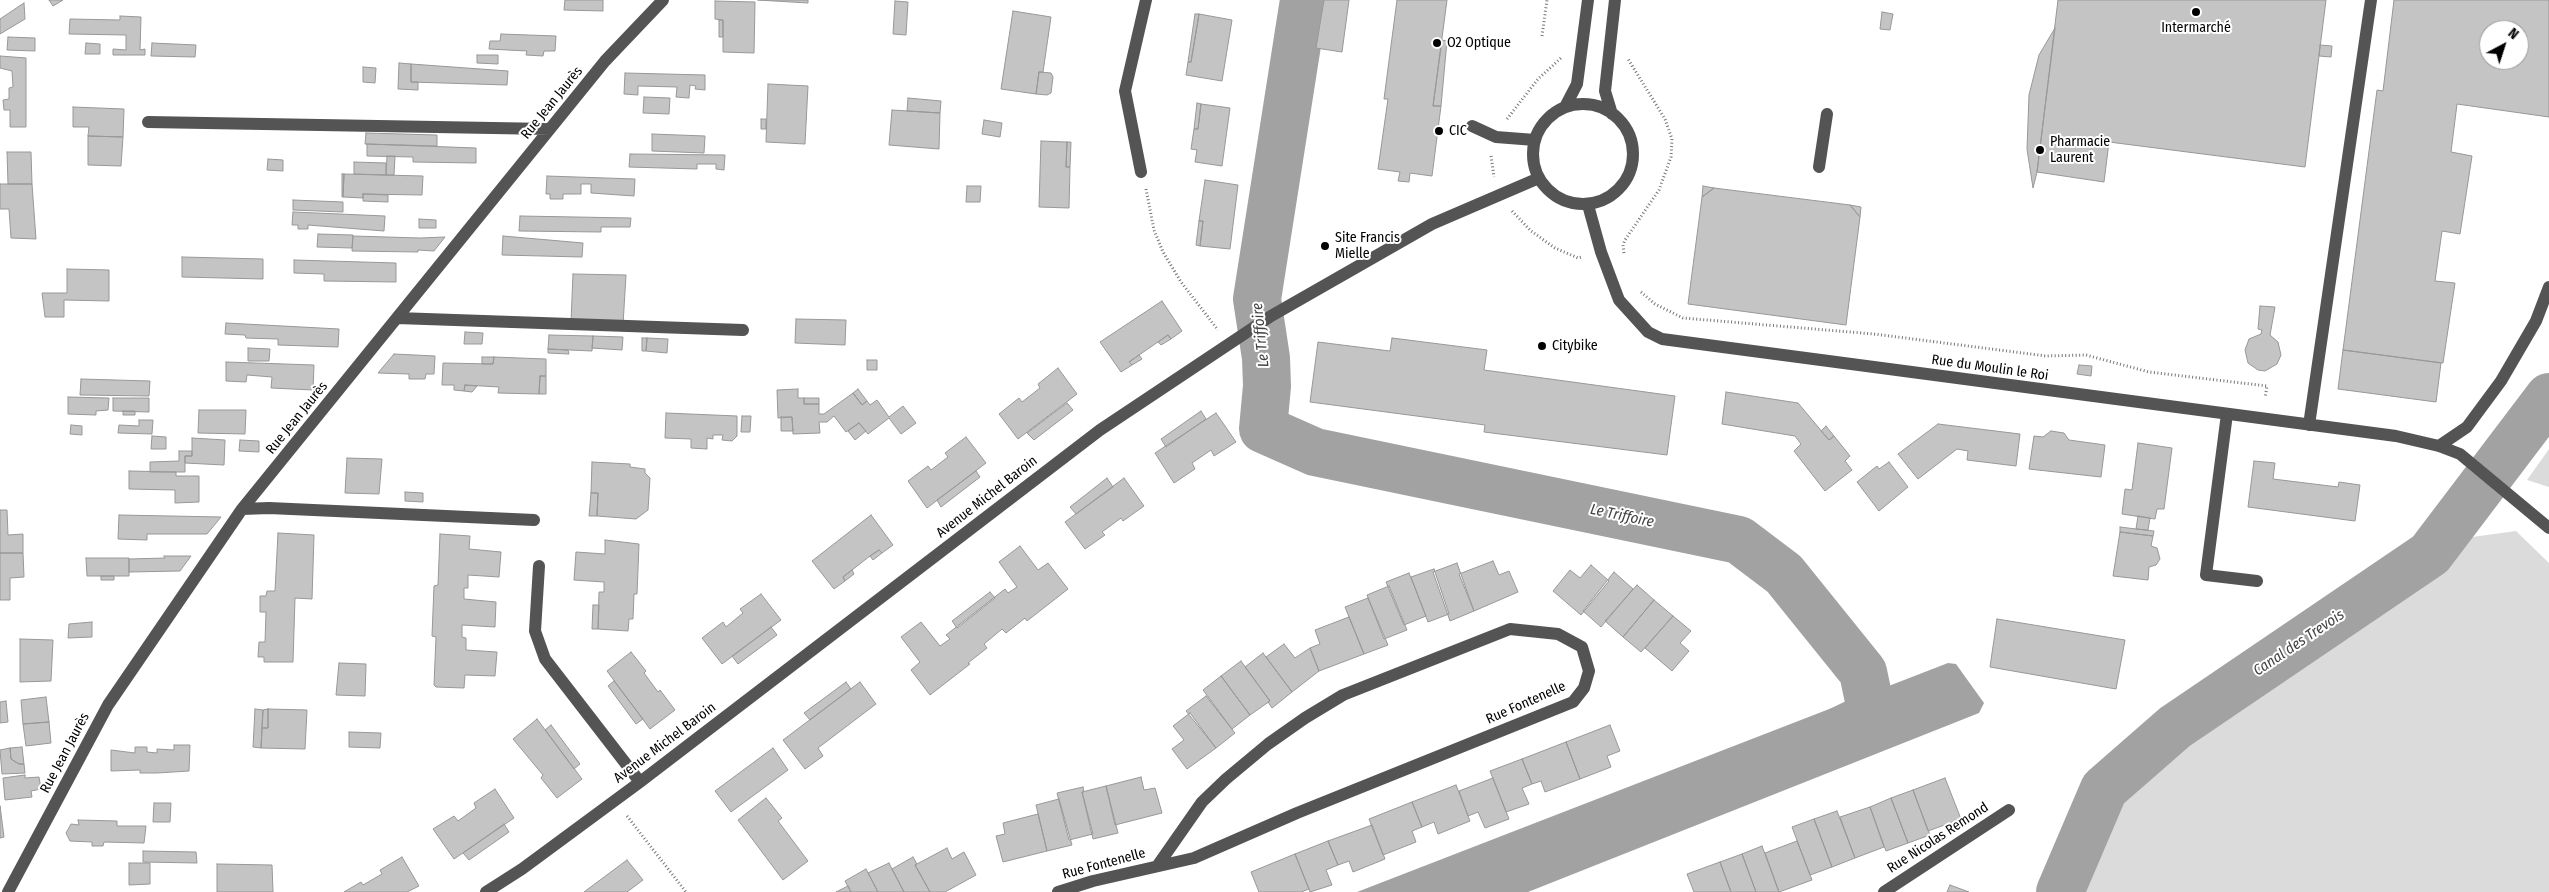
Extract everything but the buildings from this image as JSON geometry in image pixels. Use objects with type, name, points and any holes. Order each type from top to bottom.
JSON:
[{"type":"street","name":"Rue Jean Jaurès","points":[[8,892],[108,705],[242,509],[605,61],[663,0]]},
{"type":"street","points":[[1141,172],[1125,92],[1146,0]]},
{"type":"street","points":[[1565,108],[1577,84],[1588,0]]},
{"type":"street","points":[[1612,114],[1605,91],[1615,0]]},
{"type":"street","points":[[2309,425],[2371,0]]},
{"type":"street","points":[[1580,104],[1597,106],[1612,114],[1630,135],[1633,153],[1630,174],[1620,189],[1602,201],[1588,205],[1571,203],[1552,194],[1539,178],[1533,162],[1534,140],[1548,119],[1565,108],[1580,104]]},
{"type":"street","points":[[1819,167],[1828,114]]},
{"type":"street","points":[[148,122],[550,129]]},
{"type":"street","points":[[1472,126],[1496,137],[1534,140]]},
{"type":"street","name":"Avenue Michel Baroin","points":[[486,892],[522,869],[640,782],[1100,430],[1271,316],[1432,224],[1539,178]]},
{"type":"street","name":"Rue du Moulin le Roi","points":[[1588,205],[1601,252],[1619,300],[1632,318],[1648,332],[1662,339],[2396,436],[2439,446],[2470,460],[2549,528]]},
{"type":"street","points":[[2439,446],[2467,427],[2501,381],[2536,321],[2549,287]]},
{"type":"street","points":[[397,318],[743,330]]},
{"type":"street","points":[[2227,414],[2206,575],[2257,581]]},
{"type":"street","points":[[242,509],[534,520]]},
{"type":"street","points":[[539,566],[535,631],[545,659],[640,782]]},
{"type":"street","name":"Rue Fontenelle","points":[[1058,892],[1158,865],[1194,858],[1573,702],[1584,688],[1589,670],[1582,647],[1558,634],[1510,628],[1343,695],[1305,718],[1268,744],[1226,779],[1202,802],[1158,865]]},
{"type":"street","name":"Rue Nicolas Remond","points":[[1884,892],[2009,810]]},
{"type":"path","points":[[1542,36],[1547,0]]},
{"type":"path","points":[[1625,254],[1623,245],[1625,240],[1659,190],[1672,157],[1672,139],[1665,119],[1627,56]]},
{"type":"path","points":[[1141,172],[1150,203],[1154,230],[1163,252],[1181,282],[1233,342]]},
{"type":"path","points":[[1634,286],[1655,304],[1683,318],[1874,334],[2046,356],[2086,354],[2150,372],[2267,386]]},
{"type":"path","points":[[614,800],[686,892]]},
{"type":"shaded area","points":[[2549,449],[2549,487],[2527,480]]},
{"type":"shaded area","points":[[2516,531],[2549,563],[2549,892],[2078,892],[2110,811],[2180,748],[2367,618],[2465,538]]},
{"type":"shaded area","points":[[1948,663],[1956,664],[1984,703],[1979,713],[1528,892],[1357,892]]},
{"type":"waterway","name":"Le Triffoire","points":[[1304,0],[1257,299],[1266,358],[1267,386],[1263,429],[1315,452],[1739,540],[1784,574],[1863,672],[1872,715],[1833,734]]},
{"type":"waterway","name":"Canal des Trevois","points":[[2060,892],[2104,789],[2175,727],[2430,554],[2549,397]]},
{"type":"place","name":"Intermarché","points":[[2196,12]]},
{"type":"place","name":"O2 Optique","points":[[1437,43]]},
{"type":"place","name":"CIC","points":[[1439,131]]},
{"type":"place","name":"Pharmacie Laurent","points":[[2040,150]]},
{"type":"place","name":"Site Francis Mielle","points":[[1325,246]]},
{"type":"place","name":"Citybike","points":[[1542,346]]}]
